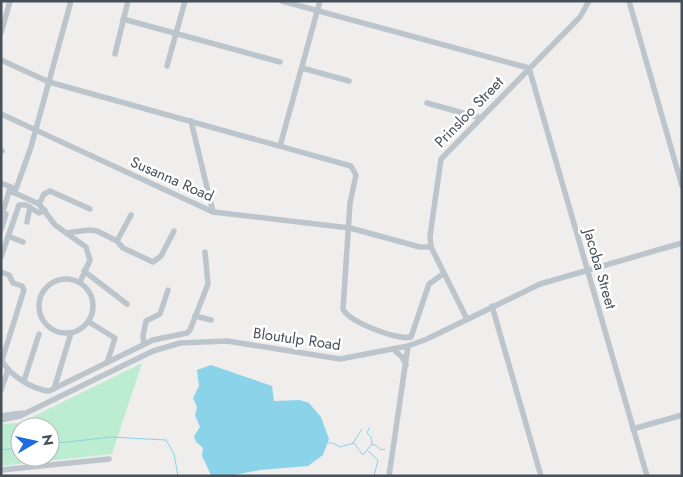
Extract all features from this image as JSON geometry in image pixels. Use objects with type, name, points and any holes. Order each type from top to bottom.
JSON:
[{"type":"street","points":[[1,33],[10,1]]},
{"type":"street","points":[[1,218],[24,167],[72,1]]},
{"type":"street","points":[[115,54],[128,1]]},
{"type":"street","points":[[167,66],[185,1]]},
{"type":"street","points":[[282,1],[529,68]]},
{"type":"street","points":[[280,146],[320,1]]},
{"type":"street","name":"Prinsloo Street","points":[[467,319],[431,247],[430,236],[441,159],[580,17],[589,1]]},
{"type":"street","points":[[629,1],[682,186]]},
{"type":"street","points":[[123,20],[280,62]]},
{"type":"street","points":[[1,60],[49,82],[353,167],[356,175],[351,196],[343,312],[378,330],[403,338],[413,335],[429,284],[443,274]]},
{"type":"street","points":[[302,68],[349,81]]},
{"type":"street","name":"Jacoba Street","points":[[529,68],[647,476]]},
{"type":"street","points":[[427,103],[481,118]]},
{"type":"street","name":"Susanna Road","points":[[1,114],[213,212],[350,228],[420,247],[431,247]]},
{"type":"street","points":[[191,121],[213,212]]},
{"type":"street","points":[[1,185],[40,203],[45,212],[88,251],[90,260],[80,282]]},
{"type":"street","points":[[1,230],[13,190]]},
{"type":"street","points":[[40,203],[44,194],[50,191],[90,209]]},
{"type":"street","points":[[1,257],[19,205],[22,203],[39,213],[45,212]]},
{"type":"street","points":[[27,222],[30,207]]},
{"type":"street","points":[[117,241],[131,215]]},
{"type":"street","points":[[66,233],[93,230],[117,241],[123,248],[148,260],[157,261],[174,231]]},
{"type":"street","points":[[8,236],[23,242]]},
{"type":"street","name":"Bloutulp Road","points":[[1,420],[15,418],[152,351],[180,343],[227,341],[340,359],[393,350],[408,346],[540,284],[682,243]]},
{"type":"street","points":[[1,272],[9,275],[12,283],[24,288],[1,360],[8,370],[24,381],[44,390],[54,389],[160,337],[189,332],[208,284],[205,252]]},
{"type":"street","points":[[84,271],[127,304]]},
{"type":"street","points":[[62,279],[80,282],[86,288],[93,304],[89,322],[84,327],[71,333],[52,330],[41,315],[39,306],[46,289],[53,282],[62,279]]},
{"type":"street","points":[[144,344],[142,336],[146,321],[160,314],[168,290]]},
{"type":"street","points":[[492,306],[541,476]]},
{"type":"street","points":[[195,316],[211,320]]},
{"type":"street","points":[[89,322],[115,338],[107,363]]},
{"type":"street","points":[[54,389],[71,333]]},
{"type":"street","points":[[24,381],[40,334]]},
{"type":"street","points":[[389,476],[408,346]]},
{"type":"street","points":[[393,350],[402,357],[406,365]]},
{"type":"street","points":[[1,390],[8,370]]},
{"type":"street","points":[[57,378],[64,384]]},
{"type":"street","name":"Bloutulp Road","points":[[1,416],[24,413]]},
{"type":"street","points":[[633,429],[682,415]]},
{"type":"street","points":[[1,470],[109,459]]},
{"type":"green space","points":[[142,363],[112,454],[60,460],[60,417],[32,417]]},
{"type":"green space","points":[[1,424],[10,424],[10,465],[1,466]]},
{"type":"water","points":[[211,365],[272,386],[274,401],[300,400],[309,403],[321,417],[329,439],[323,455],[308,466],[260,470],[229,476],[211,475],[202,456],[203,448],[196,442],[194,436],[200,427],[195,415],[197,407],[193,398],[199,386],[197,370]]},
{"type":"waterway","points":[[369,428],[367,433],[371,437],[372,444]]},
{"type":"waterway","points":[[353,443],[362,429]]},
{"type":"waterway","points":[[60,443],[111,437],[166,440],[174,454],[178,476]]},
{"type":"waterway","points":[[327,443],[333,443],[340,447],[354,443],[363,455],[372,444],[381,450],[385,449]]},
{"type":"waterway","points":[[1,450],[10,449]]},
{"type":"waterway","points":[[368,451],[378,460],[374,476]]}]
